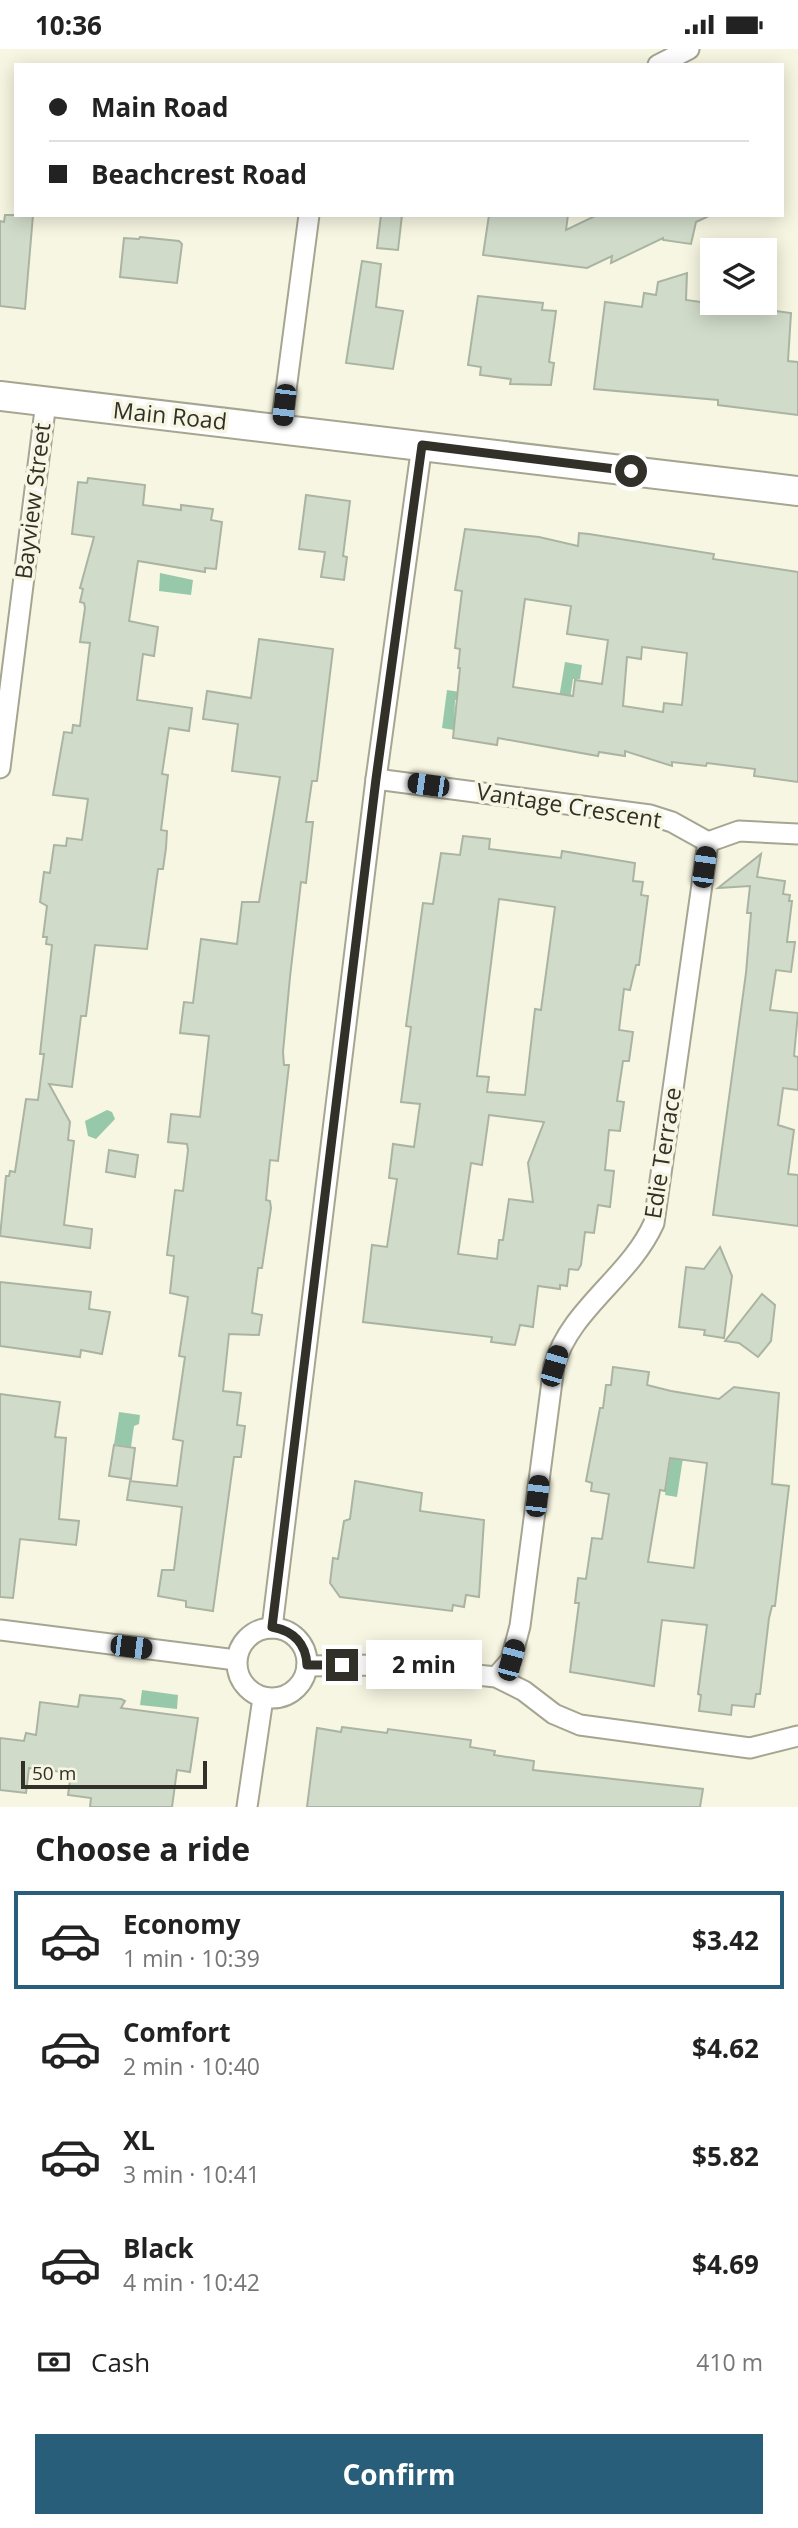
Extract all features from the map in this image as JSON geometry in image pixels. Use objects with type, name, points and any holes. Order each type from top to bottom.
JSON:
[{"type":"main road","name":"Main Road","points":[[0,396],[798,491]]},
{"type":"street","points":[[662,63],[689,49]]},
{"type":"street","points":[[281,428],[309,217]]},
{"type":"street","name":"Bayview Street","points":[[0,768],[46,402]]},
{"type":"street","points":[[272,1627],[376,779],[422,445]]},
{"type":"street","name":"Vantage Crescent","points":[[376,779],[650,815],[672,822],[708,842]]},
{"type":"street","points":[[708,842],[739,831],[798,834]]},
{"type":"street","name":"Edie Terrace","points":[[496,1677],[511,1660],[520,1626],[554,1366],[559,1348],[571,1330],[644,1246],[654,1223],[708,842]]},
{"type":"street","points":[[272,1627],[298,1639],[304,1647],[307,1665],[302,1682],[289,1694],[263,1698],[243,1684],[236,1660],[248,1637],[272,1627]]},
{"type":"street","points":[[0,1630],[236,1660]]},
{"type":"street","points":[[307,1665],[379,1665],[496,1677],[524,1691],[554,1714],[580,1725],[750,1748],[798,1736]]},
{"type":"street","points":[[247,1807],[263,1698]]},
{"type":"shaded area","points":[[160,573],[193,580],[191,595],[159,591]]},
{"type":"shaded area","points":[[565,662],[582,665],[580,679],[573,679],[570,700],[559,698]]},
{"type":"shaded area","points":[[447,690],[460,692],[459,700],[455,700],[454,730],[442,728]]},
{"type":"shaded area","points":[[107,1110],[112,1112],[115,1119],[96,1139],[88,1136],[85,1121]]},
{"type":"shaded area","points":[[119,1412],[140,1415],[139,1424],[134,1426],[131,1447],[114,1444]]},
{"type":"shaded area","points":[[671,1456],[683,1458],[677,1497],[665,1495]]},
{"type":"shaded area","points":[[142,1690],[178,1695],[177,1709],[140,1705]]},
{"type":"building","points":[[5,215],[33,217],[25,309],[0,306],[0,221],[4,222]]},
{"type":"building","points":[[381,217],[402,217],[398,250],[377,248]]},
{"type":"building","points":[[489,217],[568,217],[566,230],[593,217],[707,217],[696,222],[691,244],[663,238],[611,263],[612,256],[587,268],[483,255]]},
{"type":"building","points":[[124,238],[179,241],[182,244],[177,283],[120,277]]},
{"type":"building","points":[[362,261],[381,264],[376,307],[403,311],[393,369],[346,363]]},
{"type":"building","points":[[687,273],[686,300],[700,302],[700,315],[777,315],[777,311],[791,313],[788,361],[798,362],[798,415],[718,405],[718,400],[594,389],[605,302],[642,307],[644,293],[656,295],[658,282]]},
{"type":"building","points":[[478,296],[543,303],[542,310],[556,311],[549,362],[554,363],[551,385],[510,384],[511,379],[480,375],[481,367],[468,365]]},
{"type":"building","points":[[88,478],[145,485],[143,505],[181,510],[181,505],[213,509],[211,520],[222,522],[216,569],[205,568],[205,572],[138,561],[129,621],[158,627],[154,656],[143,654],[137,700],[192,708],[189,731],[169,728],[162,774],[168,775],[161,830],[167,831],[166,848],[163,869],[158,869],[147,949],[95,945],[86,1016],[81,1016],[72,1087],[49,1084],[70,1122],[68,1140],[74,1141],[64,1225],[92,1229],[90,1248],[0,1236],[6,1176],[9,1176],[10,1171],[15,1172],[26,1099],[38,1100],[44,1054],[40,1054],[52,945],[46,944],[47,937],[43,937],[47,906],[40,902],[44,872],[50,873],[54,845],[66,846],[67,838],[82,840],[88,799],[53,795],[64,732],[72,733],[73,725],[80,726],[90,643],[80,642],[85,608],[84,603],[80,602],[83,589],[80,588],[94,537],[72,534],[78,482],[87,483]]},
{"type":"building","points":[[306,495],[350,501],[343,556],[347,557],[344,580],[321,577],[325,552],[299,549]]},
{"type":"building","points":[[465,529],[539,537],[578,546],[579,533],[589,534],[714,554],[713,559],[798,572],[798,782],[754,776],[755,769],[707,763],[706,766],[672,762],[672,766],[625,751],[625,756],[599,752],[598,756],[498,738],[497,745],[453,738],[460,668],[460,649],[455,648],[462,591],[455,590]],"holes":[[[525,599],[571,606],[567,634],[608,640],[602,684],[575,680],[573,696],[513,687]],[[642,647],[687,653],[682,705],[664,703],[663,712],[623,706],[627,657],[641,659]]]},
{"type":"building","points":[[259,639],[333,649],[317,781],[312,781],[306,822],[313,822],[306,883],[301,882],[290,977],[283,1052],[284,1065],[289,1065],[278,1161],[270,1160],[266,1200],[270,1201],[271,1208],[262,1268],[258,1268],[252,1313],[262,1315],[259,1335],[229,1334],[223,1391],[241,1393],[237,1425],[245,1426],[241,1457],[234,1457],[213,1611],[186,1607],[186,1601],[158,1596],[162,1570],[174,1570],[182,1507],[127,1500],[130,1481],[177,1486],[183,1441],[173,1439],[185,1357],[179,1356],[188,1297],[170,1293],[174,1256],[167,1255],[175,1190],[183,1191],[188,1150],[187,1144],[168,1142],[171,1114],[200,1117],[209,1036],[180,1033],[184,1002],[193,1003],[201,939],[237,944],[242,902],[259,902],[280,777],[232,771],[238,724],[203,719],[207,691],[251,698]]},
{"type":"building","points":[[463,836],[490,839],[489,849],[561,858],[562,851],[635,863],[633,881],[643,882],[641,895],[648,896],[639,965],[636,965],[630,990],[624,989],[619,1030],[633,1032],[629,1061],[623,1061],[617,1101],[624,1102],[620,1131],[609,1130],[605,1170],[614,1171],[610,1207],[598,1205],[594,1233],[585,1232],[581,1265],[578,1270],[569,1269],[567,1286],[560,1285],[560,1289],[538,1286],[533,1327],[520,1325],[515,1345],[491,1342],[492,1337],[363,1322],[372,1245],[387,1247],[397,1179],[389,1178],[393,1144],[414,1147],[420,1104],[401,1102],[411,1027],[406,1026],[423,903],[433,904],[441,853],[460,855]],"holes":[[[499,899],[555,907],[541,1010],[535,1009],[525,1095],[487,1092],[489,1077],[477,1076]],[[489,1115],[544,1122],[528,1163],[533,1202],[509,1199],[503,1240],[499,1240],[497,1259],[458,1254],[471,1163],[482,1165]]]},
{"type":"building","points":[[761,854],[757,877],[785,881],[783,894],[790,895],[789,901],[792,901],[787,942],[795,942],[791,972],[776,970],[770,1010],[798,1013],[794,1056],[798,1057],[798,1090],[783,1088],[778,1125],[794,1130],[788,1174],[798,1175],[798,1226],[713,1215],[746,973],[751,913],[747,913],[750,886],[718,888]]},
{"type":"building","points":[[109,1150],[138,1155],[135,1177],[106,1172]]},
{"type":"building","points":[[720,1247],[732,1276],[724,1338],[704,1335],[705,1330],[679,1327],[686,1267],[704,1269]]},
{"type":"building","points":[[0,1282],[91,1292],[89,1309],[110,1312],[102,1354],[81,1350],[80,1357],[0,1346]]},
{"type":"building","points":[[762,1294],[775,1305],[771,1341],[758,1357],[739,1343],[725,1341]]},
{"type":"building","points":[[613,1367],[649,1372],[647,1385],[719,1399],[734,1387],[779,1393],[772,1484],[789,1486],[775,1606],[772,1606],[769,1618],[760,1694],[756,1694],[754,1707],[732,1705],[731,1715],[699,1711],[701,1695],[698,1694],[707,1625],[662,1620],[654,1686],[570,1672],[579,1603],[575,1603],[578,1578],[586,1579],[592,1538],[602,1539],[609,1494],[591,1491],[592,1483],[586,1481],[600,1408],[603,1408],[606,1385],[611,1385]],"holes":[[[670,1458],[707,1463],[694,1568],[648,1562],[660,1490],[665,1491]]]},
{"type":"building","points":[[0,1394],[60,1402],[55,1437],[66,1438],[59,1519],[79,1521],[76,1545],[20,1539],[13,1598],[0,1597]]},
{"type":"building","points":[[114,1445],[135,1448],[131,1479],[109,1476]]},
{"type":"building","points":[[355,1481],[422,1493],[420,1511],[484,1520],[479,1597],[466,1595],[464,1607],[453,1605],[452,1611],[340,1597],[330,1583],[333,1558],[338,1559],[344,1521],[350,1519]]},
{"type":"building","points":[[80,1695],[121,1699],[125,1701],[121,1708],[198,1718],[190,1772],[177,1770],[172,1807],[90,1807],[91,1798],[68,1795],[71,1773],[29,1768],[26,1793],[0,1790],[0,1738],[24,1741],[26,1733],[36,1735],[40,1702],[78,1707]]},
{"type":"building","points":[[342,1727],[387,1733],[388,1729],[471,1740],[470,1747],[495,1751],[494,1755],[534,1761],[533,1770],[703,1789],[700,1807],[307,1807],[317,1728],[341,1732]]},
{"type":"route","points":[[342,1665],[307,1665],[304,1647],[298,1639],[282,1629],[272,1627],[376,779],[422,445],[631,471]]}]
